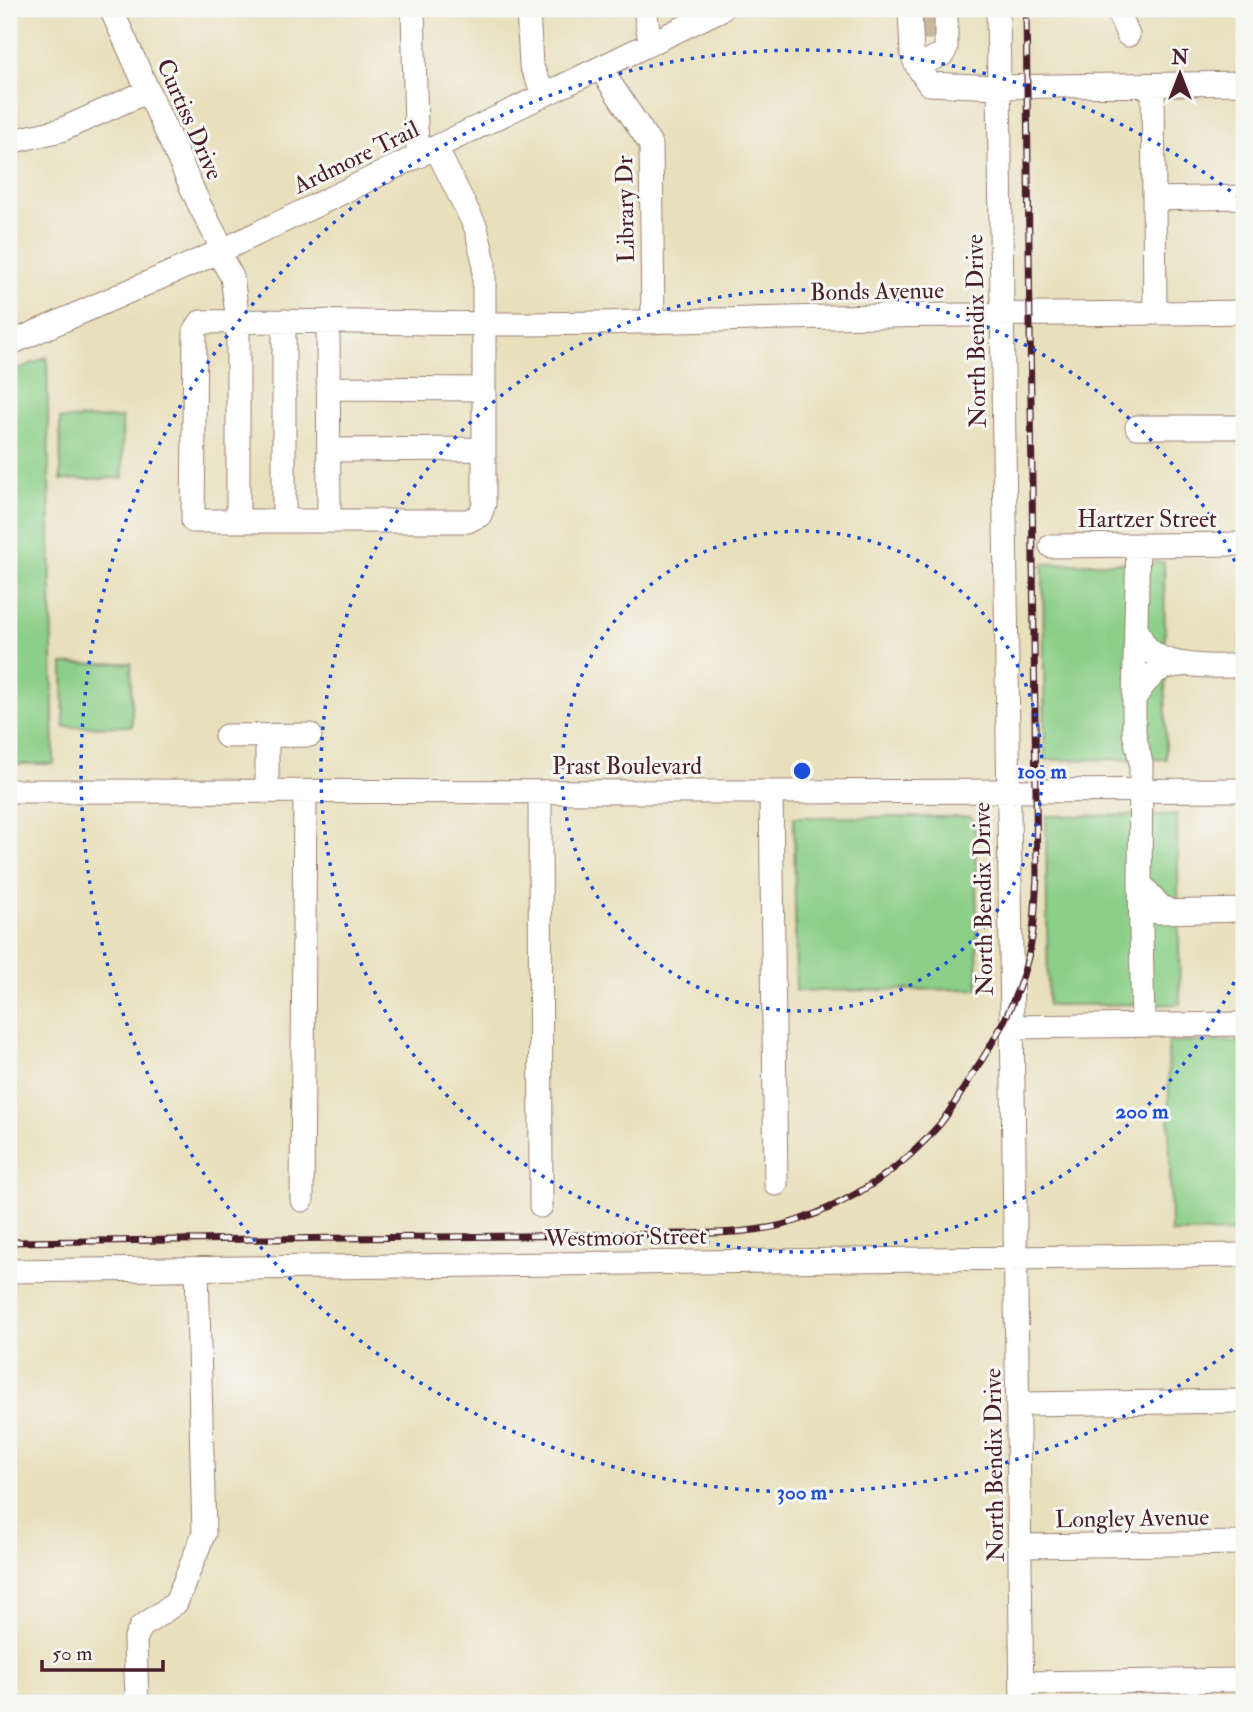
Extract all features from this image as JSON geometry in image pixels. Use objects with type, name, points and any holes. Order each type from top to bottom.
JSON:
[{"type":"street","name":"Curtiss Drive","points":[[111,9],[232,277],[238,321],[238,521]]},
{"type":"street","points":[[238,521],[468,521],[480,515],[484,504],[484,262],[476,228],[427,152],[416,129],[413,9]]},
{"type":"street","points":[[528,9],[531,65],[544,95]]},
{"type":"street","points":[[645,9],[650,43]]},
{"type":"street","name":"Ardmore Trail","points":[[9,344],[221,251],[722,9]]},
{"type":"street","name":"North Bendix Drive","points":[[998,9],[1007,791],[1017,1258],[1022,1693]]},
{"type":"street","points":[[1117,9],[1128,35]]},
{"type":"street","points":[[917,66],[943,54],[946,48],[928,21]]},
{"type":"street","points":[[928,21],[912,54],[929,84],[999,87],[1244,83]]},
{"type":"street","name":"Library Dr","points":[[600,68],[651,145],[653,322]]},
{"type":"street","points":[[1153,85],[1155,313]]},
{"type":"street","points":[[9,142],[61,130],[148,91]]},
{"type":"street","points":[[1154,199],[1244,197]]},
{"type":"street","name":"Bonds Avenue","points":[[238,521],[193,521],[195,331],[201,322],[510,324],[1244,312]]},
{"type":"street","points":[[284,321],[284,521]]},
{"type":"street","points":[[328,321],[329,521]]},
{"type":"street","points":[[328,388],[484,389]]},
{"type":"street","points":[[1137,427],[1244,427]]},
{"type":"street","points":[[329,450],[484,449]]},
{"type":"street","name":"Hartzer Street","points":[[1051,546],[1244,544]]},
{"type":"street","points":[[1138,545],[1133,720],[1141,763],[1140,931],[1143,1025]]},
{"type":"street","points":[[1137,629],[1143,643],[1164,660],[1188,664],[1244,665]]},
{"type":"street","points":[[1134,699],[1145,682],[1156,672],[1165,667],[1188,664]]},
{"type":"street","points":[[226,736],[310,735]]},
{"type":"street","points":[[267,736],[267,792]]},
{"type":"street","name":"Prast Boulevard","points":[[9,791],[1244,790]]},
{"type":"street","points":[[302,1200],[305,792]]},
{"type":"street","points":[[540,792],[541,1206]]},
{"type":"street","points":[[771,792],[776,1184]]},
{"type":"street","points":[[1140,883],[1147,894],[1170,911]]},
{"type":"street","points":[[1140,931],[1149,916],[1157,911],[1244,910]]},
{"type":"street","points":[[1012,1027],[1244,1024]]},
{"type":"street","name":"Westmoor Street","points":[[9,1271],[1244,1255]]},
{"type":"street","points":[[137,1703],[135,1640],[141,1627],[176,1603],[204,1533],[197,1269]]},
{"type":"street","points":[[1019,1404],[1244,1401]]},
{"type":"street","name":"Longley Avenue","points":[[1021,1546],[1244,1543]]},
{"type":"street","points":[[1022,1693],[1244,1680]]},
{"type":"green space","points":[[47,357],[54,764],[9,764],[9,374]]},
{"type":"green space","points":[[122,418],[123,478],[61,480],[60,419]]},
{"type":"green space","points":[[1164,562],[1166,759],[1045,760],[1043,564]]},
{"type":"green space","points":[[131,663],[132,726],[64,727],[63,664]]},
{"type":"green space","points":[[1177,815],[1180,1004],[1048,1005],[1046,816]]},
{"type":"green space","points":[[794,817],[971,817],[975,824],[978,989],[796,991]]},
{"type":"green space","points":[[1244,1041],[1244,1232],[1171,1233],[1168,1042]]},
{"type":"tunnel","points":[[918,28],[940,28]]},
{"type":"railway","points":[[9,1242],[680,1234],[753,1230],[796,1221],[856,1194],[910,1155],[940,1124],[989,1048],[1011,1006],[1027,961],[1034,919],[1037,876],[1026,9]]}]
